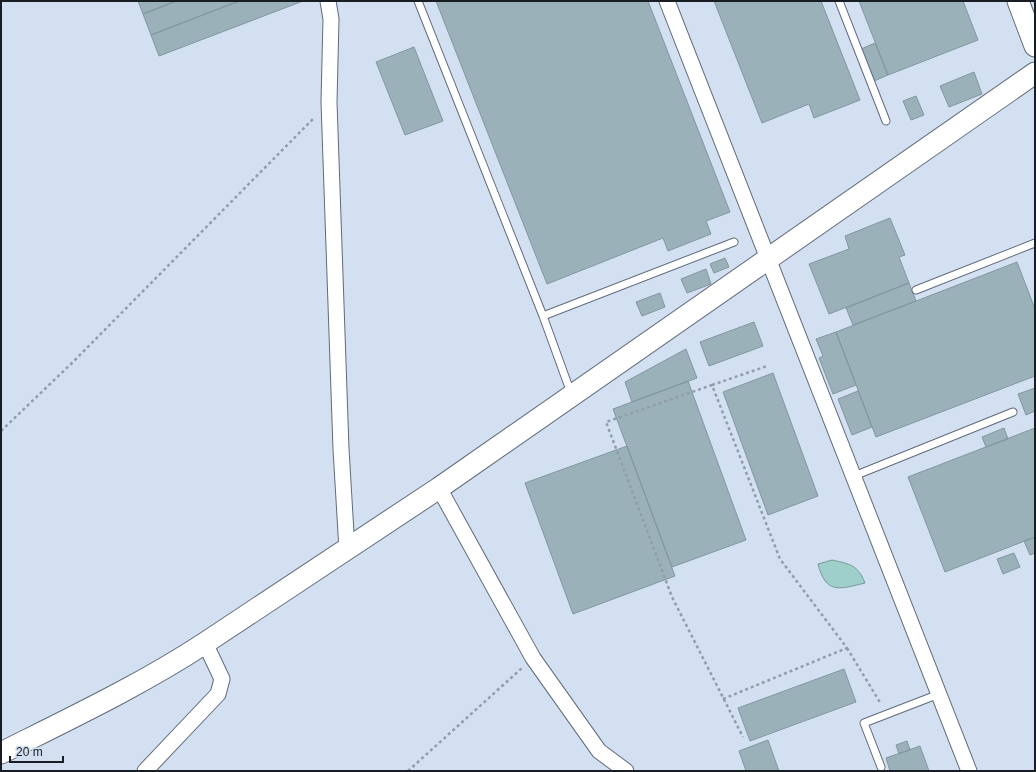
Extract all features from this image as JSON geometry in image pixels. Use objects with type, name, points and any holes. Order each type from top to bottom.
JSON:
[{"type":"street","points":[[328,1],[331,19],[329,102],[341,449],[347,550]]},
{"type":"street","points":[[667,1],[969,771]]},
{"type":"street","points":[[1018,1],[1035,46]]},
{"type":"street","points":[[1,753],[84,711],[181,659],[205,644],[439,488],[1035,73]]},
{"type":"street","points":[[439,488],[533,658],[599,751],[626,771]]},
{"type":"street","points":[[145,771],[218,694],[222,679],[205,644]]},
{"type":"lane","points":[[418,1],[543,316],[572,395]]},
{"type":"lane","points":[[839,1],[886,122]]},
{"type":"lane","points":[[543,316],[734,242]]},
{"type":"lane","points":[[916,290],[1035,243]]},
{"type":"lane","points":[[854,476],[1013,412]]},
{"type":"lane","points":[[881,767],[864,723],[939,694]]},
{"type":"path","points":[[1,431],[80,356],[329,102]]},
{"type":"path","points":[[743,737],[672,597],[606,422],[766,366]]},
{"type":"path","points":[[712,385],[780,559],[847,648],[887,714]]},
{"type":"path","points":[[723,699],[847,648]]},
{"type":"path","points":[[408,771],[533,658]]},
{"type":"shaded area","points":[[832,560],[853,566],[859,572],[865,583],[841,588],[830,585],[825,581],[821,574],[818,564]]},
{"type":"building","points":[[138,1],[176,1],[143,14]]},
{"type":"building","points":[[176,1],[239,1],[151,35],[143,14]]},
{"type":"building","points":[[239,1],[303,1],[159,56],[151,35]]},
{"type":"building","points":[[436,1],[648,1],[730,212],[706,221],[711,234],[668,251],[663,238],[547,284]]},
{"type":"building","points":[[714,1],[821,1],[860,100],[814,118],[809,104],[762,123]]},
{"type":"building","points":[[859,1],[963,1],[978,40],[888,75]]},
{"type":"building","points":[[875,43],[888,75],[874,81],[861,49]]},
{"type":"building","points":[[414,47],[443,121],[405,135],[376,62]]},
{"type":"building","points":[[974,72],[982,94],[949,107],[940,86]]},
{"type":"building","points":[[916,96],[924,115],[911,120],[903,101]]},
{"type":"building","points":[[890,218],[905,255],[899,257],[909,283],[829,314],[809,264],[849,249],[845,236]]},
{"type":"building","points":[[725,258],[729,267],[714,273],[710,264]]},
{"type":"building","points":[[1017,262],[1035,309],[1035,376],[876,437],[836,332]]},
{"type":"building","points":[[706,269],[711,284],[687,293],[681,279]]},
{"type":"building","points":[[909,283],[916,301],[853,325],[846,308]]},
{"type":"building","points":[[660,293],[665,307],[642,316],[636,302]]},
{"type":"building","points":[[754,322],[763,346],[709,366],[700,342]]},
{"type":"building","points":[[836,332],[856,385],[833,394],[819,358],[823,356],[816,339]]},
{"type":"building","points":[[686,349],[697,378],[632,402],[625,382]]},
{"type":"building","points":[[773,373],[818,496],[768,515],[723,392]]},
{"type":"building","points":[[688,381],[746,540],[672,567],[613,409]]},
{"type":"building","points":[[1035,388],[1035,411],[1026,415],[1018,394]]},
{"type":"building","points":[[858,391],[872,427],[852,435],[838,399]]},
{"type":"building","points":[[1004,428],[1008,439],[986,447],[982,437]]},
{"type":"building","points":[[1035,428],[1035,537],[945,572],[908,477]]},
{"type":"building","points":[[627,446],[675,576],[573,614],[525,483]]},
{"type":"building","points":[[1035,537],[1035,553],[1030,555],[1024,541]]},
{"type":"building","points":[[1014,553],[1020,567],[1003,574],[997,559]]},
{"type":"building","points":[[844,669],[856,702],[750,741],[738,708]]},
{"type":"building","points":[[768,740],[779,771],[746,771],[739,751]]},
{"type":"building","points":[[907,741],[910,750],[899,754],[896,745]]},
{"type":"building","points":[[920,746],[929,771],[890,771],[886,758]]}]
